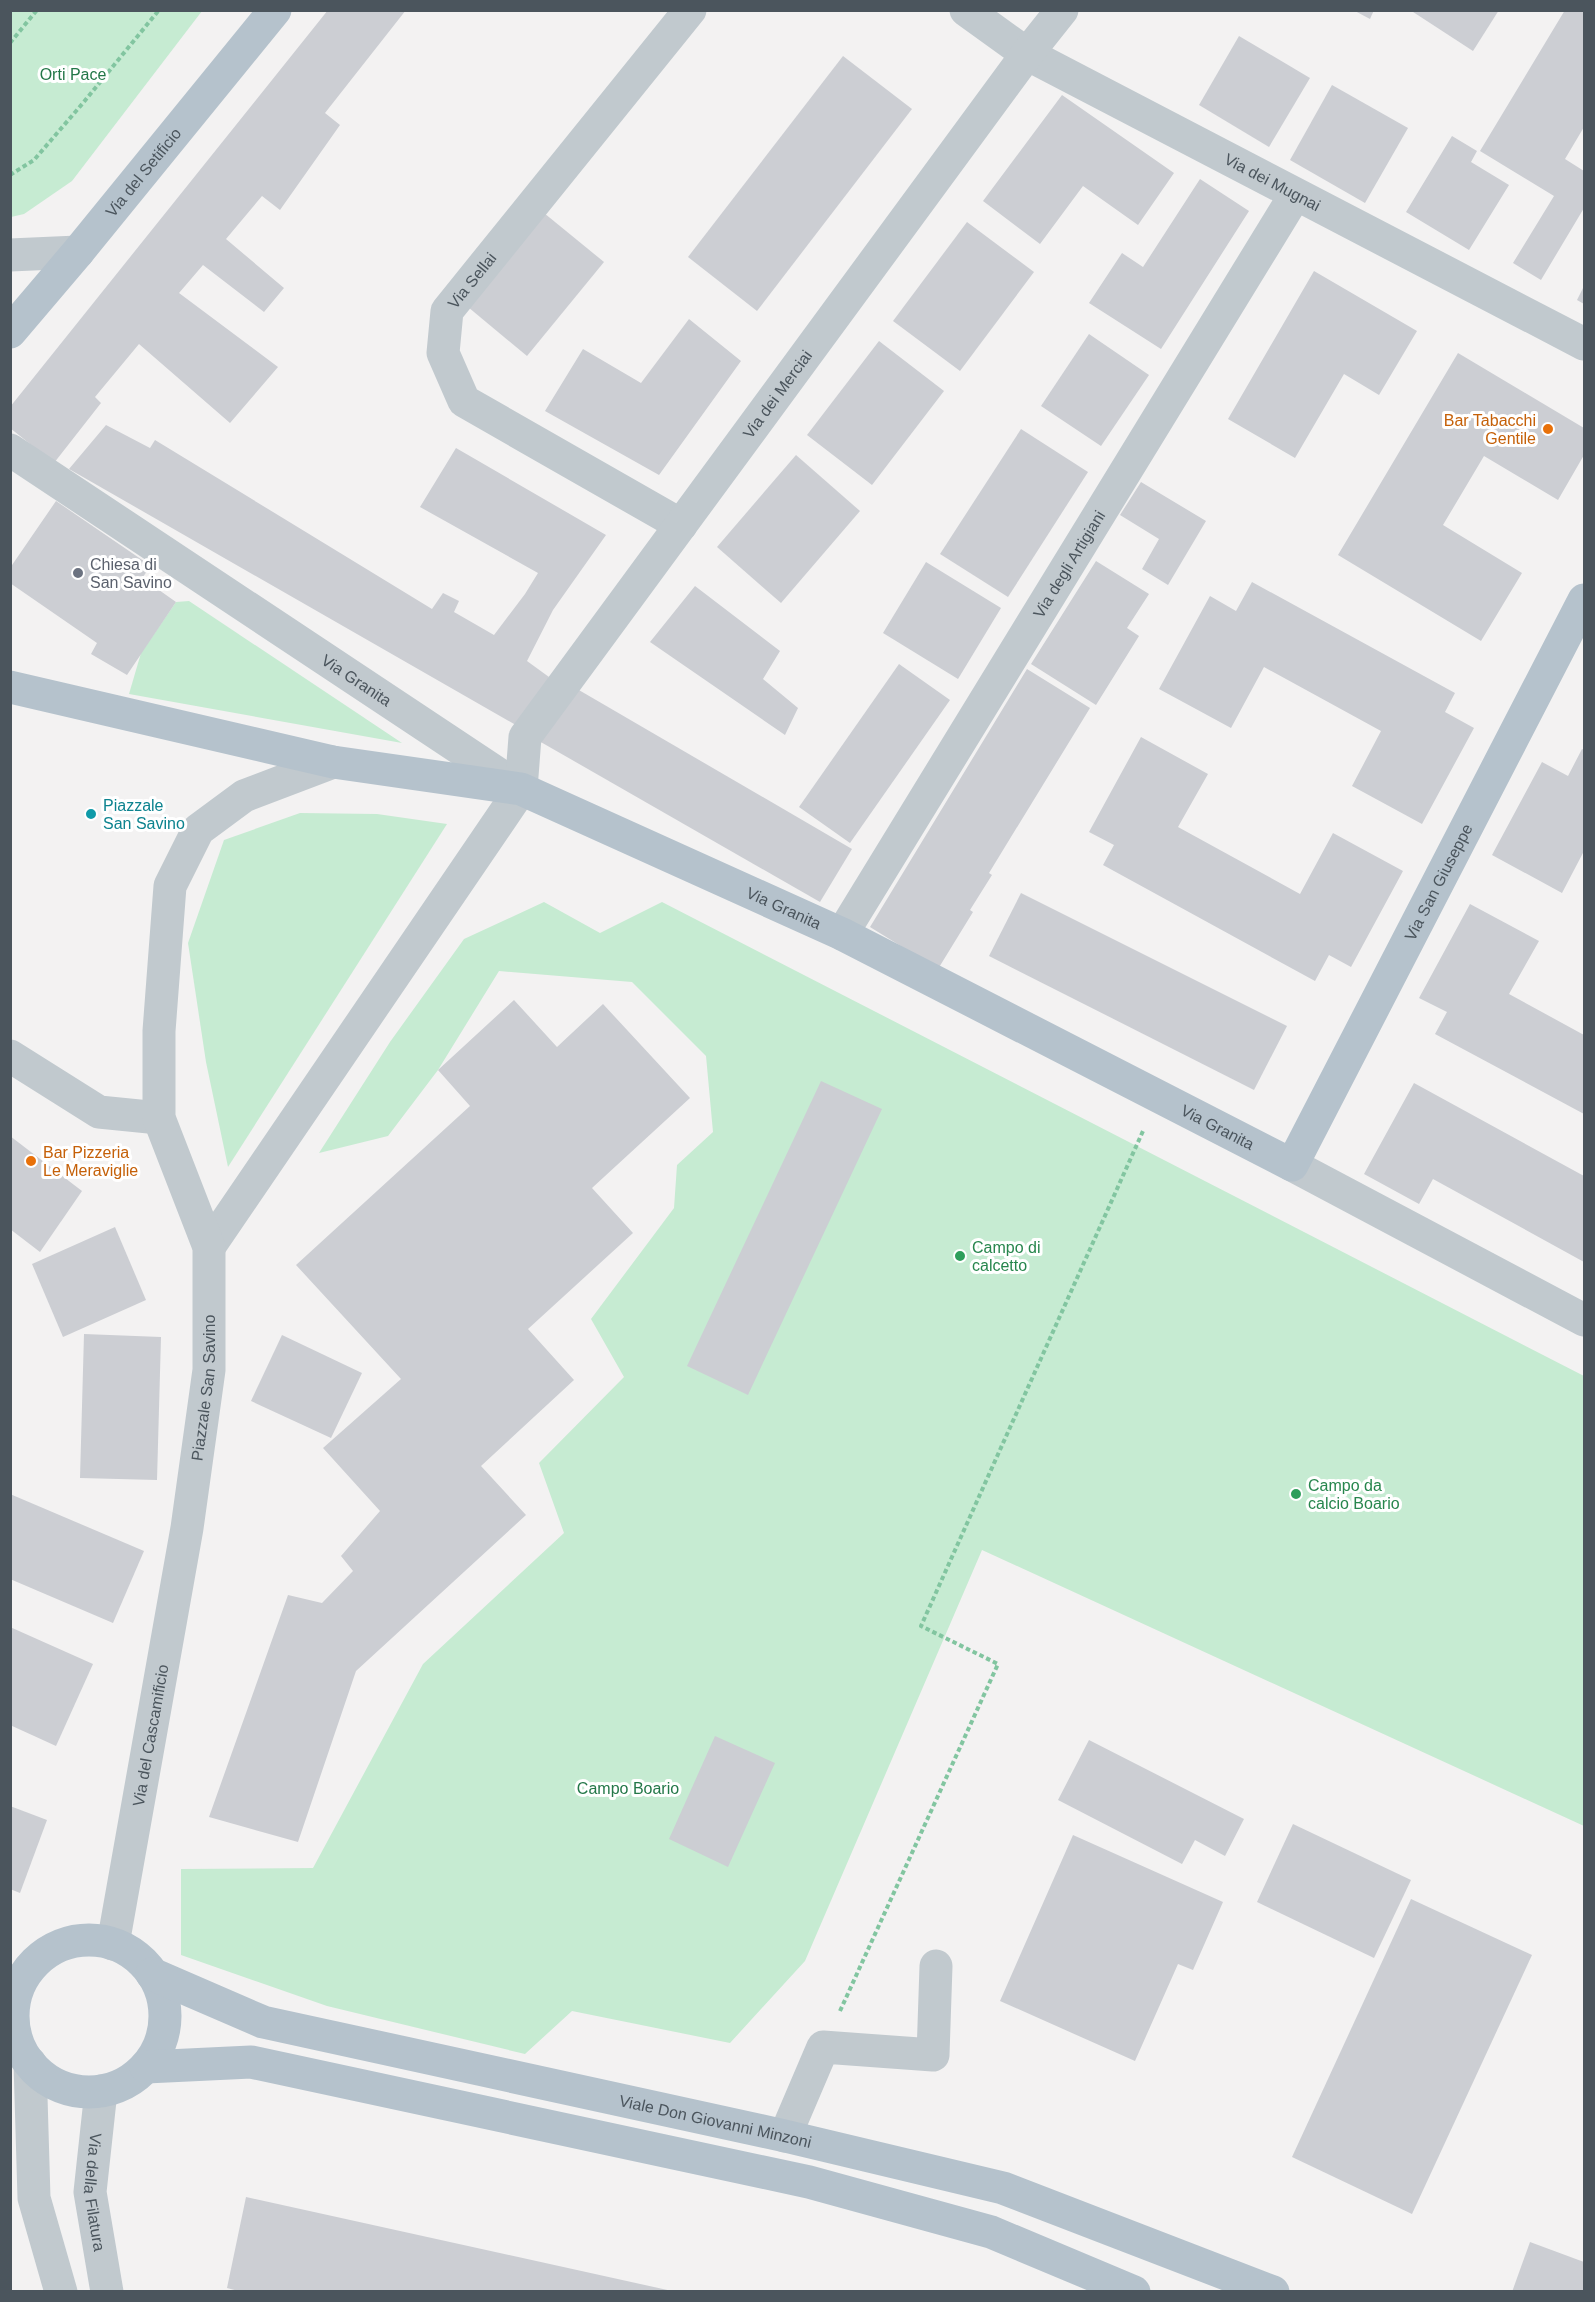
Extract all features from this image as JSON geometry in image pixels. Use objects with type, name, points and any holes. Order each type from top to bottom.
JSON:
[{"type":"main road","name":"Via del Setificio","points":[[10,332],[275,10]]},
{"type":"main road","name":"Via San Giuseppe","points":[[1292,1165],[1584,600]]},
{"type":"main road","name":"Piazzale San Savino","points":[[10,687],[333,762],[521,789]]},
{"type":"main road","name":"Via Granita","points":[[521,789],[843,934],[1292,1165]]},
{"type":"main road","name":"Viale Don Giovanni Minzoni","points":[[87,1940],[113,1944],[135,1956],[152,1974],[163,1996],[165,2022],[159,2046],[146,2067],[126,2083],[101,2091],[81,2092],[62,2087],[44,2077],[30,2063],[20,2049],[13,2031],[17,1992],[26,1974],[25,1956],[87,1940]]},
{"type":"main road","name":"Viale Don Giovanni Minzoni","points":[[152,1974],[263,2022],[785,2136],[1002,2187],[1273,2292]]},
{"type":"main road","points":[[146,2067],[251,2062],[810,2182],[991,2232],[1134,2292]]},
{"type":"street","name":"Via Sellai","points":[[681,525],[464,401],[443,353],[447,311],[690,10]]},
{"type":"street","name":"Via dei Mugnai","points":[[966,10],[1027,54],[1584,344]]},
{"type":"street","name":"Via dei Merciai","points":[[521,789],[525,737],[1027,54],[1062,10]]},
{"type":"street","name":"Via degli Artigiani","points":[[843,934],[1295,195]]},
{"type":"street","points":[[10,255],[78,252]]},
{"type":"street","name":"Via Granita","points":[[10,450],[521,789]]},
{"type":"street","name":"Piazzale San Savino","points":[[187,1528],[209,1370],[208,1247],[159,1118],[159,1031],[170,886],[198,830],[244,796],[333,762]]},
{"type":"street","points":[[208,1247],[521,789]]},
{"type":"street","points":[[10,1056],[99,1112],[159,1118]]},
{"type":"street","name":"Via Granita","points":[[1292,1165],[1584,1320]]},
{"type":"street","name":"Via del Cascamificio","points":[[113,1944],[187,1528]]},
{"type":"street","points":[[785,2136],[823,2047],[933,2055],[936,1966]]},
{"type":"street","points":[[30,2063],[22,2197],[61,2292]]},
{"type":"street","name":"Via della Filatura","points":[[101,2091],[90,2192],[107,2292]]},
{"type":"path","points":[[10,43],[36,10]]},
{"type":"path","points":[[10,175],[34,160],[84,103],[159,10]]},
{"type":"path","points":[[823,2047],[998,1664],[921,1626],[1159,1096]]},
{"type":"green space","name":"Orti Pace","points":[[10,11],[202,11],[72,181],[24,214],[11,217]]},
{"type":"green space","points":[[189,601],[402,743],[129,694],[141,653],[176,602]]},
{"type":"green space","points":[[300,813],[377,814],[447,824],[228,1167],[206,1062],[188,943],[224,840]]},
{"type":"green space","name":"Campo Boario","points":[[544,902],[600,933],[662,902],[1584,1376],[1584,1826],[982,1550],[805,1961],[730,2043],[572,2011],[525,2054],[327,2006],[181,1955],[181,1869],[313,1868],[423,1664],[564,1533],[539,1463],[624,1377],[591,1319],[674,1208],[677,1165],[713,1132],[706,1056],[632,982],[499,971],[438,1070],[388,1136],[319,1153],[390,1042],[464,939]]},
{"type":"building","points":[[328,10],[406,10],[325,113],[340,125],[280,210],[262,196],[226,239],[284,288],[264,312],[203,265],[179,293],[278,367],[230,423],[139,344],[95,397],[101,403],[54,463],[10,428],[10,407]]},
{"type":"building","points":[[1353,10],[1374,10],[1370,19]]},
{"type":"building","points":[[1410,10],[1499,10],[1473,51]]},
{"type":"building","points":[[1565,10],[1584,10],[1584,127],[1565,159],[1584,171],[1584,208],[1541,280],[1513,263],[1554,196],[1480,151]]},
{"type":"building","points":[[1239,36],[1310,78],[1269,147],[1199,105]]},
{"type":"building","points":[[843,56],[912,109],[757,311],[688,257]]},
{"type":"building","points":[[1332,85],[1408,128],[1365,203],[1290,160]]},
{"type":"building","points":[[1062,95],[1174,173],[1138,225],[1083,186],[1040,244],[983,201]]},
{"type":"building","points":[[1452,136],[1477,151],[1471,162],[1509,185],[1469,250],[1406,212]]},
{"type":"building","points":[[1200,179],[1249,211],[1161,349],[1089,303],[1122,253],[1143,267]]},
{"type":"building","points":[[544,213],[604,262],[527,356],[468,307]]},
{"type":"building","points":[[967,222],[1034,272],[960,371],[893,321]]},
{"type":"building","points":[[1314,271],[1417,331],[1379,395],[1344,374],[1295,458],[1228,419]]},
{"type":"building","points":[[1584,286],[1584,304],[1577,300]]},
{"type":"building","points":[[689,319],[741,361],[659,475],[545,411],[583,349],[641,383]]},
{"type":"building","points":[[1089,334],[1149,375],[1101,446],[1041,406]]},
{"type":"building","points":[[879,341],[944,391],[872,485],[807,435]]},
{"type":"building","points":[[1458,353],[1584,428],[1584,455],[1558,500],[1484,456],[1443,525],[1522,573],[1481,641],[1338,555]]},
{"type":"building","points":[[106,425],[150,448],[155,440],[432,609],[443,593],[459,601],[454,612],[494,635],[538,573],[420,507],[456,448],[606,535],[553,610],[527,661],[549,677],[521,728],[69,469]]},
{"type":"building","points":[[1021,429],[1088,472],[1008,597],[940,554]]},
{"type":"building","points":[[796,455],[860,511],[781,603],[717,547]]},
{"type":"building","points":[[1141,482],[1206,521],[1168,585],[1142,569],[1159,539],[1120,515]]},
{"type":"building","name":"Chiesa di San Savino","points":[[56,501],[151,566],[142,578],[176,602],[127,675],[91,654],[97,643],[10,583],[10,568]]},
{"type":"building","points":[[1096,561],[1149,594],[1127,628],[1139,636],[1096,705],[1031,664]]},
{"type":"building","points":[[926,562],[1001,608],[958,679],[883,633]]},
{"type":"building","points":[[1252,582],[1455,693],[1445,712],[1474,728],[1422,824],[1352,786],[1381,731],[1264,667],[1231,728],[1159,689],[1210,596],[1236,611]]},
{"type":"building","points":[[695,586],[780,651],[763,679],[798,708],[785,735],[650,642]]},
{"type":"building","points":[[899,664],[950,700],[850,843],[799,807]]},
{"type":"building","points":[[1027,669],[1090,708],[989,873],[992,875],[970,910],[973,912],[938,969],[870,927]]},
{"type":"building","points":[[572,686],[852,849],[820,902],[539,741]]},
{"type":"building","points":[[1141,737],[1208,774],[1178,827],[1300,894],[1333,833],[1403,871],[1351,967],[1329,955],[1315,981],[1103,865],[1114,845],[1089,832]]},
{"type":"building","points":[[1582,749],[1584,750],[1584,851],[1562,893],[1492,855],[1542,762],[1568,776]]},
{"type":"building","points":[[1021,893],[1287,1026],[1254,1090],[989,956]]},
{"type":"building","points":[[1470,904],[1539,941],[1509,994],[1584,1035],[1584,1114],[1435,1034],[1447,1012],[1419,998]]},
{"type":"building","points":[[514,1000],[557,1047],[603,1004],[690,1098],[592,1188],[633,1233],[528,1329],[574,1380],[481,1466],[526,1515],[356,1671],[298,1842],[209,1817],[288,1595],[322,1603],[353,1571],[341,1556],[380,1511],[323,1448],[401,1379],[296,1265],[470,1106],[438,1070]]},
{"type":"building","points":[[821,1081],[882,1109],[748,1395],[687,1366]]},
{"type":"building","points":[[1414,1083],[1584,1176],[1584,1262],[1433,1179],[1419,1204],[1364,1174]]},
{"type":"building","points":[[10,1136],[82,1191],[40,1252],[10,1229]]},
{"type":"building","points":[[115,1227],[146,1300],[63,1337],[32,1264]]},
{"type":"building","points":[[84,1334],[161,1337],[157,1480],[80,1478]]},
{"type":"building","points":[[282,1335],[362,1373],[331,1438],[251,1401]]},
{"type":"building","points":[[10,1494],[144,1551],[113,1623],[10,1579]]},
{"type":"building","points":[[10,1627],[93,1664],[56,1746],[10,1725]]},
{"type":"building","points":[[715,1736],[775,1763],[728,1867],[669,1839]]},
{"type":"building","points":[[1089,1740],[1244,1819],[1225,1856],[1195,1840],[1182,1864],[1058,1800]]},
{"type":"building","points":[[10,1806],[47,1820],[20,1893],[10,1889]]},
{"type":"building","points":[[1293,1824],[1411,1880],[1374,1958],[1257,1902]]},
{"type":"building","points":[[1073,1835],[1223,1902],[1193,1970],[1178,1964],[1135,2061],[1000,2001]]},
{"type":"building","points":[[1411,1899],[1532,1955],[1412,2214],[1292,2157]]},
{"type":"building","points":[[246,2197],[672,2292],[242,2292],[227,2288]]},
{"type":"building","points":[[1530,2242],[1584,2262],[1584,2292],[1512,2292]]},
{"type":"place","name":"Bar Tabacchi Gentile","points":[[1548,429]]},
{"type":"place","name":"Chiesa di San Savino","points":[[78,573]]},
{"type":"place","name":"Piazzale San Savino","points":[[91,814]]},
{"type":"place","name":"Bar Pizzeria Le Meraviglie","points":[[31,1161]]},
{"type":"place","name":"Campo di calcetto","points":[[960,1256]]},
{"type":"place","name":"Campo da calcio Boario","points":[[1296,1494]]}]
